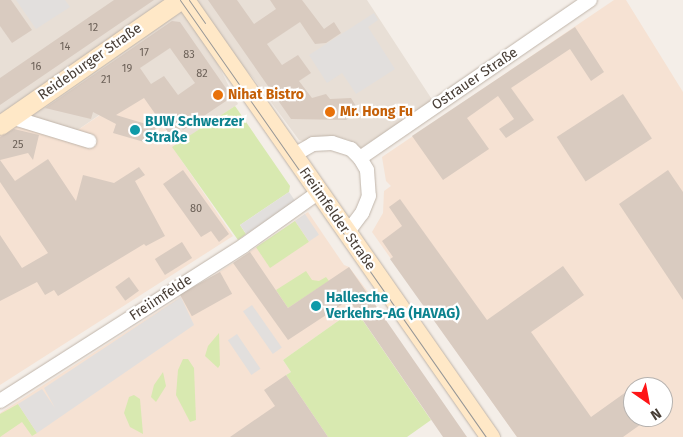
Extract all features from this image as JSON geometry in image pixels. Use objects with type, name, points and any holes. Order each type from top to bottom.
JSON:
[{"type":"street","name":"Reideburger Straße","points":[[6,121],[180,0]]},
{"type":"street","name":"Freiimfelder Straße","points":[[185,0],[490,437]]},
{"type":"street","name":"Ostrauer Straße","points":[[360,158],[590,0]]},
{"type":"street","points":[[6,121],[89,141]]},
{"type":"street","points":[[294,156],[313,144],[332,143],[351,149],[360,158],[366,170],[369,196],[362,213],[347,233]]},
{"type":"street","name":"Freiimfelde","points":[[0,400],[243,246],[318,192]]},
{"type":"shaded area","points":[[0,0],[367,0],[433,101],[361,148],[349,140],[334,136],[307,142],[299,140],[254,79],[186,2],[238,104],[185,139],[102,113],[72,134],[0,123]]},
{"type":"shaded area","points":[[16,0],[65,0],[70,7],[36,29]]},
{"type":"shaded area","points":[[614,0],[626,0],[683,92],[683,437],[517,437],[372,232],[383,213],[384,191],[391,186],[386,181],[382,157]]},
{"type":"shaded area","points":[[374,13],[378,20],[368,27],[395,69],[356,94],[342,73],[327,83],[309,55]]},
{"type":"shaded area","points":[[147,83],[185,139],[173,148],[233,236],[0,385],[0,125],[13,117],[72,134]]},
{"type":"shaded area","points":[[289,192],[295,201],[246,234],[240,225]]},
{"type":"shaded area","points":[[308,212],[344,265],[349,267],[372,297],[283,360],[291,372],[286,375],[328,437],[0,437],[0,413],[233,263]]},
{"type":"shaded area","points":[[305,214],[319,235],[309,241],[295,221]]},
{"type":"shaded area","points":[[181,297],[194,325],[37,433],[18,404],[42,389],[55,408],[44,388]]},
{"type":"shaded area","points":[[252,305],[282,348],[273,354],[243,311]]},
{"type":"shaded area","points":[[237,334],[260,369],[251,375],[228,340]]},
{"type":"green space","points":[[235,106],[290,186],[289,192],[240,225],[246,234],[238,240],[172,147]]},
{"type":"green space","points":[[295,221],[309,242],[270,268],[256,247]]},
{"type":"green space","points":[[306,271],[312,280],[319,281],[326,277],[329,281],[288,308],[276,290]]},
{"type":"green space","points":[[355,309],[431,420],[407,437],[328,437],[286,375],[291,372],[283,360]]},
{"type":"green space","points":[[219,333],[220,365],[218,368],[205,356],[208,346]]},
{"type":"green space","points":[[183,359],[188,359],[194,368],[196,420],[190,422],[176,395],[178,370]]},
{"type":"green space","points":[[163,372],[166,386],[156,402],[151,397],[154,385]]},
{"type":"green space","points":[[134,395],[140,399],[143,434],[130,427],[124,413],[129,397]]},
{"type":"green space","points":[[18,404],[37,433],[32,436],[22,422],[0,437],[0,414]]},
{"type":"building","points":[[0,0],[11,0],[32,30],[12,43],[0,26]]},
{"type":"building","points":[[114,0],[154,0],[0,105],[0,78]]},
{"type":"building","points":[[208,0],[237,0],[254,24],[276,9],[270,0],[302,0],[324,29],[334,22],[341,33],[326,43],[315,44],[300,22],[267,44],[282,65],[298,55],[311,73],[299,81],[312,98],[326,94],[330,99],[351,98],[359,111],[346,120],[291,119]]},
{"type":"building","points":[[172,21],[180,22],[232,97],[183,130],[181,128],[170,135],[144,98],[116,115],[156,127],[151,144],[113,133],[116,124],[93,112],[91,119],[45,108]],"holes":[[[170,48],[195,83],[178,95],[164,76],[151,84],[140,68]]]},
{"type":"building","points":[[575,27],[604,72],[591,81],[570,49],[511,88],[534,120],[506,138],[499,129],[514,119],[498,96],[467,118],[489,149],[443,180],[412,136]]},
{"type":"building","points":[[623,94],[652,138],[586,181],[557,137]]},
{"type":"building","points":[[14,129],[39,135],[33,160],[28,153],[0,160],[0,137]]},
{"type":"building","points":[[48,159],[76,201],[83,175],[114,183],[139,167],[145,175],[135,181],[165,236],[146,246],[144,244],[58,296],[54,290],[45,295],[37,282],[0,301],[0,235],[22,268],[48,253],[0,182],[0,160],[15,181]]},
{"type":"building","points":[[183,170],[229,234],[219,242],[211,231],[201,237],[163,184]]},
{"type":"building","points":[[668,170],[683,192],[683,300],[619,204]]},
{"type":"building","points":[[400,199],[487,320],[563,266],[584,295],[531,332],[591,417],[623,394],[623,427],[637,427],[623,437],[517,437],[390,259],[393,257],[382,241],[402,226],[389,207]]},
{"type":"building","points":[[182,242],[192,258],[165,275],[155,259]]},
{"type":"building","points":[[250,252],[288,308],[349,267],[467,437],[443,437],[349,300],[288,340],[233,263]]},
{"type":"building","points":[[220,272],[232,294],[192,316],[180,294]]},
{"type":"building","points":[[129,277],[139,291],[125,301],[115,287]]},
{"type":"building","points":[[286,375],[328,437],[230,437],[275,406],[264,390]]},
{"type":"tram line","points":[[180,0],[486,437]]},
{"type":"tram line","points":[[189,0],[205,23]]},
{"type":"place","name":"Nihat Bistro","points":[[218,95]]},
{"type":"place","name":"Mr. Hong Fu","points":[[330,112]]},
{"type":"place","name":"BUW Schwerzer Straße","points":[[135,130]]},
{"type":"place","name":"Hallesche Verkehrs-AG (HAVAG)","points":[[316,306]]}]
